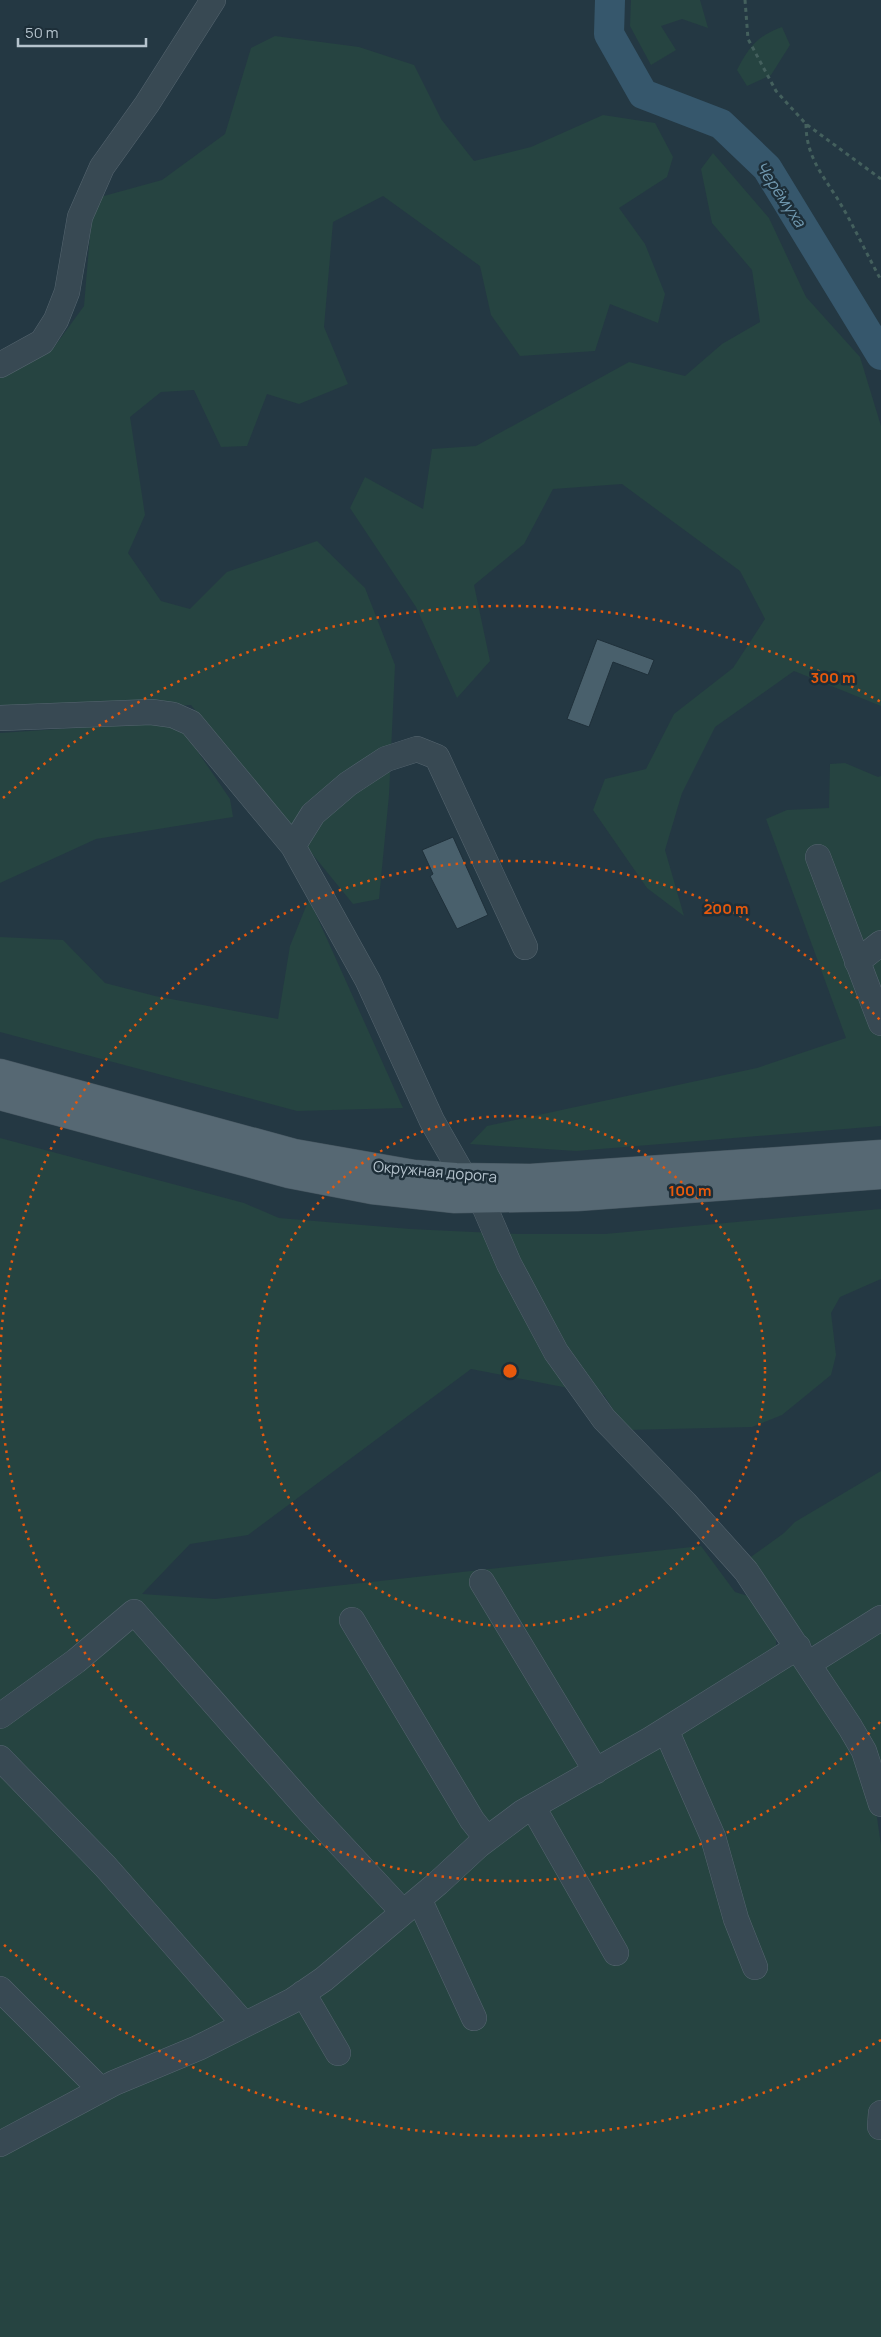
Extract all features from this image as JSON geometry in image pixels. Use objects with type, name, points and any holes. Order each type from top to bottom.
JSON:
[{"type":"main road","name":"Окружная дорога","points":[[0,1073],[294,1153],[375,1168],[464,1178],[576,1176],[881,1154]]},
{"type":"main road","name":"Окружная дорога","points":[[0,1096],[289,1174],[412,1195],[480,1199],[577,1197],[881,1175]]},
{"type":"street","points":[[0,365],[42,342],[56,320],[67,292],[80,217],[102,168],[147,104],[213,0]]},
{"type":"street","points":[[0,718],[151,712],[173,715],[191,723],[293,846],[368,981],[432,1121],[464,1178],[480,1199],[509,1264],[538,1322],[556,1352],[592,1405],[729,1550],[803,1655],[864,1751],[881,1804]]},
{"type":"street","points":[[293,846],[313,814],[348,784],[386,759],[417,749],[437,757],[525,947]]},
{"type":"street","points":[[818,857],[881,1024]]},
{"type":"street","points":[[857,962],[881,943]]},
{"type":"street","points":[[482,1582],[596,1771]]},
{"type":"street","points":[[0,1716],[76,1661],[134,1612],[310,1813],[411,1906],[474,2018]]},
{"type":"street","points":[[0,2144],[101,2090],[198,2048],[303,1993],[324,1979],[487,1839],[533,1807],[666,1730],[803,1655],[881,1618]]},
{"type":"street","points":[[352,1620],[472,1820],[487,1839]]},
{"type":"street","points":[[666,1730],[713,1837],[736,1919],[755,1967]]},
{"type":"street","points":[[0,1758],[105,1866],[244,2024]]},
{"type":"street","points":[[533,1807],[616,1953]]},
{"type":"street","points":[[0,1989],[101,2090]]},
{"type":"street","points":[[303,1993],[338,2053]]},
{"type":"path","points":[[745,0],[748,39],[776,91],[806,124],[881,179]]},
{"type":"path","points":[[806,124],[806,134],[816,167],[837,198],[881,280]]},
{"type":"green space","points":[[631,0],[700,0],[708,28],[682,19],[661,26],[676,50],[651,65],[630,26]]},
{"type":"green space","points":[[782,27],[790,45],[771,75],[747,86],[737,70],[741,62],[760,38]]},
{"type":"green space","points":[[275,36],[359,47],[414,65],[441,119],[474,161],[531,147],[603,115],[655,123],[673,157],[667,177],[619,208],[645,244],[665,294],[658,323],[610,304],[595,351],[520,356],[491,315],[480,266],[383,196],[333,222],[324,327],[348,384],[299,404],[267,394],[247,446],[221,447],[194,390],[161,392],[130,417],[145,515],[128,553],[161,601],[190,609],[227,572],[317,541],[365,588],[395,665],[389,795],[379,899],[353,904],[191,705],[0,719],[0,378],[52,350],[84,306],[93,199],[162,180],[225,134],[251,48]]},
{"type":"green space","points":[[713,153],[769,218],[806,297],[860,357],[881,426],[881,706],[794,671],[715,727],[682,793],[665,850],[684,916],[647,888],[593,810],[605,779],[646,769],[674,714],[733,668],[765,619],[740,571],[622,484],[553,489],[524,544],[474,585],[490,661],[457,698],[416,607],[350,508],[365,477],[423,509],[432,449],[476,446],[629,362],[685,376],[722,344],[760,322],[752,270],[712,223],[701,169]]},
{"type":"green space","points":[[177,721],[230,799],[233,817],[96,839],[0,883],[0,733]]},
{"type":"green space","points":[[845,763],[878,777],[881,776],[881,1126],[576,1151],[470,1144],[487,1126],[757,1068],[846,1038],[766,819],[787,810],[829,808],[830,764]]},
{"type":"green space","points":[[309,899],[403,1108],[297,1111],[0,1032],[0,937],[63,940],[105,983],[155,996],[278,1019],[290,946]]},
{"type":"green space","points":[[0,1138],[244,1203],[279,1218],[410,1229],[518,1234],[605,1234],[881,1209],[881,1279],[840,1297],[831,1313],[836,1355],[831,1375],[782,1415],[752,1427],[626,1430],[604,1395],[471,1369],[248,1535],[190,1544],[142,1594],[215,1599],[701,1546],[735,1592],[748,1596],[776,1635],[776,1652],[792,1659],[831,1713],[827,1715],[844,1734],[874,1797],[881,1845],[881,2337],[0,2337]]},
{"type":"green space","points":[[881,1471],[881,1766],[815,1649],[781,1607],[748,1559],[784,1533],[795,1522]]},
{"type":"building","points":[[597,639],[654,660],[648,675],[613,662],[589,727],[567,719]]},
{"type":"building","points":[[453,837],[488,915],[457,929],[430,876],[433,874],[422,850]]},
{"type":"waterway","name":"Черёмуха","points":[[610,0],[609,34],[643,94],[721,124],[767,168],[881,355]]}]
